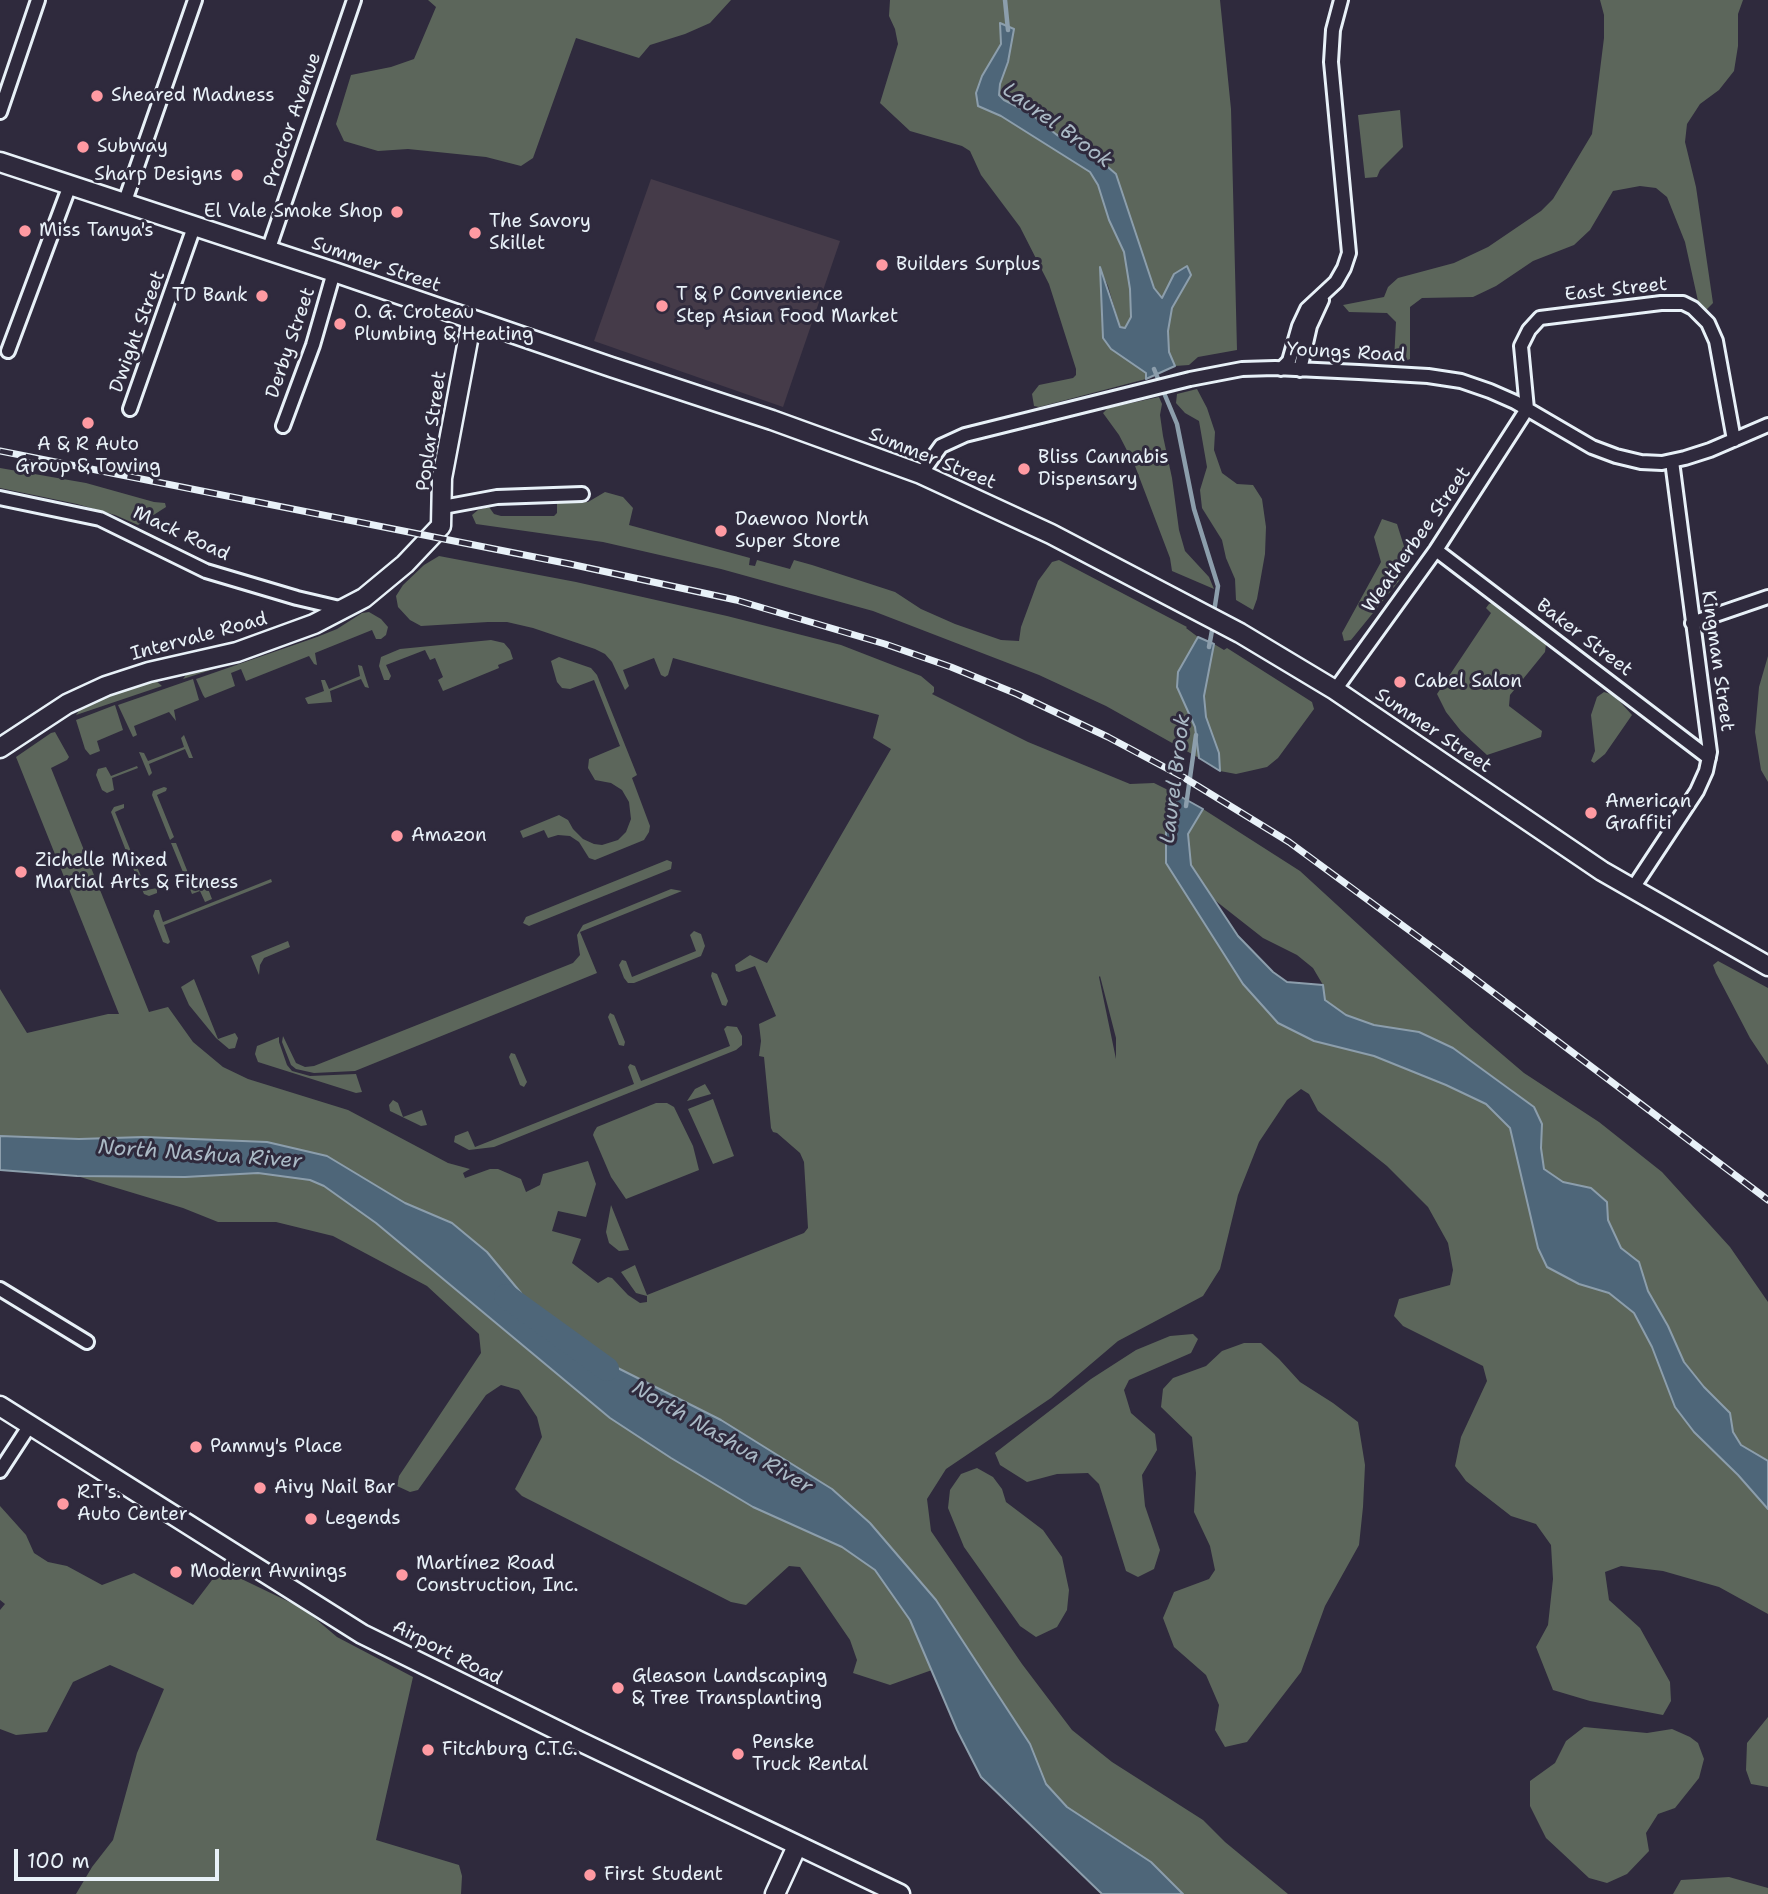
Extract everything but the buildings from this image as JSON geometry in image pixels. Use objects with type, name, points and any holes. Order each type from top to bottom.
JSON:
[{"type":"main road","name":"Summer Street","points":[[0,162],[772,420],[921,474],[1051,534],[1240,633],[1335,690],[1602,871],[1765,962]]},
{"type":"main road","name":"Poplar Street","points":[[443,507],[443,478],[471,319]]},
{"type":"main road","name":"Intervale Road","points":[[0,748],[66,704],[86,694],[125,679],[237,652],[345,609],[381,585],[438,531],[443,507]]},
{"type":"main road","name":"Airport Road","points":[[0,1406],[362,1634],[900,1894]]},
{"type":"main road","points":[[775,1894],[797,1846]]},
{"type":"street","points":[[0,113],[38,0]]},
{"type":"street","points":[[124,204],[195,0]]},
{"type":"street","name":"Proctor Avenue","points":[[268,251],[354,0]]},
{"type":"street","points":[[1300,370],[1310,326],[1325,294],[1344,268],[1349,248],[1331,62],[1333,30],[1341,0]]},
{"type":"street","points":[[8,351],[70,185]]},
{"type":"street","name":"Dwight Street","points":[[131,409],[194,227]]},
{"type":"street","name":"Derby Street","points":[[283,426],[313,345],[334,272]]},
{"type":"street","points":[[1281,369],[1289,361],[1307,309],[1325,294]]},
{"type":"street","name":"East Street","points":[[1527,409],[1521,346],[1529,330],[1540,318],[1661,303],[1683,303],[1697,311],[1713,330],[1734,440]]},
{"type":"street","name":"Youngs Road","points":[[921,474],[941,446],[948,441],[1228,371],[1281,369],[1446,378],[1490,391],[1581,441],[1616,456],[1641,462],[1672,461],[1710,450],[1768,425]]},
{"type":"street","name":"Weatherbee Street","points":[[1335,690],[1436,550],[1527,409]]},
{"type":"street","name":"Kingman Street","points":[[1633,888],[1697,791],[1709,758],[1672,461]]},
{"type":"street","points":[[443,507],[497,497],[582,494]]},
{"type":"street","name":"Mack Road","points":[[0,498],[100,519],[206,571],[345,609]]},
{"type":"street","name":"Baker Street","points":[[1436,550],[1709,758]]},
{"type":"street","points":[[1692,623],[1768,597]]},
{"type":"street","points":[[0,1289],[87,1342]]},
{"type":"street","points":[[0,1471],[30,1425]]},
{"type":"shaded area","points":[[428,0],[731,0],[710,23],[650,45],[639,58],[576,38],[533,158],[521,166],[486,157],[408,149],[378,151],[344,141],[336,124],[351,75],[414,59],[436,7]]},
{"type":"shaded area","points":[[890,0],[1220,0],[1231,109],[1237,350],[1198,357],[1189,365],[1175,366],[1169,352],[1168,331],[1172,308],[1191,275],[1187,267],[1174,274],[1162,299],[1154,288],[1116,174],[1088,150],[1057,135],[1030,113],[999,95],[1008,62],[1001,24],[1001,44],[995,53],[978,106],[1001,116],[1090,172],[1098,185],[1109,220],[1124,252],[1130,289],[1131,317],[1125,328],[1120,327],[1100,269],[1103,338],[1146,373],[1146,379],[1039,407],[1034,406],[1032,394],[1039,385],[1073,378],[1076,375],[1049,284],[1020,227],[981,175],[970,151],[962,146],[910,131],[880,103],[898,44],[889,16]]},
{"type":"shaded area","points":[[1600,0],[1743,0],[1738,14],[1738,46],[1734,71],[1719,90],[1700,104],[1687,124],[1685,142],[1696,187],[1713,303],[1706,310],[1698,301],[1685,242],[1667,197],[1656,188],[1640,186],[1613,191],[1590,230],[1574,245],[1533,261],[1496,286],[1473,297],[1422,298],[1410,307],[1410,359],[1403,362],[1394,361],[1396,322],[1387,313],[1349,312],[1343,305],[1384,297],[1388,287],[1398,278],[1454,263],[1488,247],[1541,211],[1553,199],[1592,134],[1604,38],[1604,15]]},
{"type":"shaded area","points":[[1400,110],[1403,147],[1380,170],[1377,177],[1365,178],[1358,115]]},
{"type":"shaded area","points":[[651,179],[840,241],[783,407],[594,341]]},
{"type":"shaded area","points":[[1197,389],[1215,432],[1214,450],[1222,473],[1237,484],[1253,485],[1262,499],[1266,527],[1265,554],[1253,610],[1236,600],[1235,579],[1222,540],[1202,508],[1200,490],[1207,467],[1199,421],[1185,413],[1176,403],[1177,394]]},
{"type":"shaded area","points":[[1159,397],[1162,404],[1160,415],[1163,436],[1185,551],[1209,577],[1214,589],[1172,571],[1170,558],[1135,466],[1119,435],[1103,413],[1108,408]]},
{"type":"shaded area","points":[[0,468],[86,483],[165,503],[166,507],[138,525],[77,504],[0,488]]},
{"type":"shaded area","points":[[605,492],[623,497],[633,508],[629,525],[750,558],[749,565],[755,566],[757,560],[790,569],[794,560],[812,565],[895,592],[921,609],[1001,640],[1019,641],[1021,627],[1038,581],[1052,562],[1059,560],[1187,627],[1198,637],[1178,672],[1177,687],[1195,727],[1199,758],[1106,706],[1039,675],[873,611],[721,569],[603,542],[476,524],[472,515],[489,507],[494,514],[501,516],[554,516],[557,513],[557,503],[588,502]]},
{"type":"shaded area","points":[[1382,519],[1397,524],[1408,559],[1399,581],[1351,640],[1344,641],[1342,633],[1381,562],[1374,537]]},
{"type":"shaded area","points":[[439,556],[576,582],[841,645],[921,676],[934,687],[932,694],[1028,742],[1130,784],[1154,783],[1176,794],[1176,802],[1166,828],[1166,863],[1190,900],[1314,1041],[1374,1056],[1446,1085],[1486,1104],[1511,1128],[1538,1248],[1579,1284],[1609,1293],[1634,1313],[1652,1347],[1675,1407],[1768,1509],[1768,1614],[1719,1587],[1663,1571],[1621,1566],[1605,1572],[1609,1600],[1640,1628],[1670,1682],[1671,1701],[1663,1715],[1590,1701],[1553,1690],[1536,1647],[1548,1625],[1553,1579],[1551,1545],[1536,1524],[1511,1516],[1466,1481],[1455,1466],[1461,1437],[1487,1381],[1483,1366],[1403,1326],[1394,1316],[1399,1299],[1450,1285],[1453,1270],[1448,1243],[1428,1207],[1387,1166],[1318,1111],[1309,1094],[1301,1089],[1287,1100],[1259,1142],[1238,1195],[1220,1269],[1203,1296],[1118,1341],[1051,1398],[946,1469],[927,1499],[931,1531],[1022,1664],[1072,1730],[1112,1762],[1203,1820],[1225,1842],[1288,1894],[1183,1894],[1151,1862],[1067,1807],[1046,1784],[1030,1744],[936,1600],[870,1523],[832,1489],[721,1420],[584,1351],[569,1347],[536,1322],[521,1293],[487,1252],[452,1223],[405,1203],[327,1156],[267,1142],[144,1137],[79,1139],[0,1136],[0,989],[27,1033],[108,1014],[119,1014],[16,757],[55,732],[69,757],[51,768],[149,1012],[168,1007],[193,1042],[223,1067],[248,1079],[348,1110],[448,1163],[470,1169],[463,1173],[465,1178],[490,1169],[498,1169],[521,1179],[526,1192],[540,1185],[543,1174],[588,1161],[596,1184],[586,1217],[558,1211],[552,1231],[581,1239],[572,1263],[598,1283],[608,1277],[612,1278],[640,1303],[647,1302],[647,1296],[636,1293],[621,1272],[635,1265],[647,1295],[804,1233],[808,1228],[804,1162],[800,1153],[771,1128],[764,1057],[759,1056],[759,1024],[776,1016],[755,966],[739,972],[736,971],[735,965],[750,955],[767,963],[891,749],[873,738],[879,715],[673,658],[665,677],[661,675],[654,658],[623,670],[629,686],[625,690],[612,662],[605,654],[533,628],[507,622],[421,626],[410,620],[398,607],[396,596],[403,585],[424,565]],"holes":[[[1100,976],[1116,1038],[1116,1059]]]},
{"type":"shaded area","points":[[1495,602],[1500,603],[1546,644],[1545,652],[1510,695],[1509,706],[1542,731],[1541,737],[1487,755],[1461,731],[1446,712],[1437,694],[1491,613],[1486,608]]},
{"type":"shaded area","points":[[369,612],[388,627],[386,635],[381,639],[376,639],[372,630],[315,653],[317,665],[309,656],[246,681],[241,669],[231,673],[235,686],[205,698],[203,695],[196,679],[317,637],[337,629],[362,613]]},
{"type":"shaded area","points":[[324,631],[285,646],[183,679],[188,672]]},
{"type":"shaded area","points":[[491,640],[504,643],[513,659],[498,665],[499,668],[443,691],[438,680],[443,677],[435,658],[430,660],[425,650],[386,665],[391,676],[389,680],[384,680],[379,666],[381,657],[400,649]]},
{"type":"shaded area","points":[[1214,644],[1224,650],[1227,648],[1312,702],[1314,709],[1278,758],[1267,767],[1236,774],[1220,771],[1219,753],[1206,717],[1204,696]]},
{"type":"shaded area","points":[[1768,656],[1768,782],[1761,770],[1755,732],[1759,687]]},
{"type":"shaded area","points":[[559,657],[591,668],[597,675],[637,775],[632,778],[650,826],[644,840],[595,860],[589,858],[579,842],[570,836],[548,838],[544,830],[523,838],[520,831],[559,815],[568,820],[583,839],[602,845],[618,840],[626,832],[631,819],[629,802],[622,790],[611,783],[595,780],[588,768],[589,759],[620,746],[594,680],[570,689],[562,688],[557,682],[551,661]]},
{"type":"shaded area","points":[[358,665],[362,666],[369,688],[365,687],[361,679],[330,691],[332,702],[308,704],[305,698],[324,691],[321,680],[325,680],[329,689],[360,676]]},
{"type":"shaded area","points":[[193,679],[199,700],[174,710],[176,721],[169,712],[134,726],[137,735],[133,737],[118,705]]},
{"type":"shaded area","points":[[155,680],[162,686],[76,715],[81,708],[105,696]]},
{"type":"shaded area","points":[[1604,692],[1614,695],[1632,715],[1605,754],[1594,763],[1591,761],[1595,751],[1591,715],[1597,697]]},
{"type":"shaded area","points":[[115,705],[123,730],[97,741],[100,751],[90,755],[85,749],[76,720]]},
{"type":"shaded area","points":[[184,735],[193,758],[189,758],[185,749],[149,764],[152,773],[149,776],[139,752],[144,753],[148,761],[184,747],[181,738]]},
{"type":"shaded area","points":[[137,766],[138,768],[112,778],[114,790],[107,793],[102,790],[96,775],[98,769],[106,767],[111,776]]},
{"type":"shaded area","points":[[167,788],[166,791],[157,795],[174,837],[170,840],[152,795],[153,791]]},
{"type":"shaded area","points":[[124,804],[124,808],[115,812],[132,854],[128,856],[111,812],[114,807]]},
{"type":"shaded area","points":[[1203,809],[1300,871],[1524,1073],[1599,1122],[1662,1172],[1730,1247],[1768,1302],[1768,1461],[1741,1445],[1733,1432],[1730,1413],[1684,1362],[1648,1291],[1639,1262],[1621,1248],[1608,1220],[1607,1202],[1591,1188],[1563,1182],[1543,1169],[1542,1124],[1512,1090],[1453,1048],[1419,1032],[1374,1025],[1346,1015],[1324,1000],[1323,985],[1313,968],[1297,955],[1263,938],[1212,898],[1191,865],[1188,834]]},
{"type":"shaded area","points":[[171,843],[176,843],[195,890],[207,886],[212,899],[205,902],[200,891],[192,894]]},
{"type":"shaded area","points":[[134,860],[147,890],[157,888],[157,893],[149,896],[144,894],[130,861]]},
{"type":"shaded area","points":[[667,860],[672,862],[671,869],[529,926],[523,923],[526,917]]},
{"type":"shaded area","points":[[271,879],[272,882],[164,925],[170,942],[163,942],[153,916],[155,910],[159,910],[163,922]]},
{"type":"shaded area","points":[[671,889],[682,891],[580,932],[597,973],[355,1071],[314,1073],[296,1069],[291,1065],[282,1042],[283,1036],[296,1063],[305,1067],[314,1066],[573,963],[580,955],[577,935],[583,925]]},
{"type":"shaded area","points":[[694,931],[701,934],[705,946],[701,956],[634,983],[628,983],[624,978],[619,965],[622,960],[626,961],[632,977],[696,951],[690,935]]},
{"type":"shaded area","points":[[288,941],[290,947],[264,958],[259,975],[251,956]]},
{"type":"shaded area","points":[[1718,961],[1768,988],[1768,1065],[1750,1038],[1716,973],[1713,965]]},
{"type":"shaded area","points":[[712,972],[717,974],[728,1001],[726,1006],[722,1005],[711,976]]},
{"type":"shaded area","points":[[194,979],[218,1039],[235,1033],[238,1038],[235,1048],[229,1049],[216,1038],[189,1005],[181,987]]},
{"type":"shaded area","points":[[610,1013],[614,1015],[625,1042],[624,1046],[619,1045],[608,1017]]},
{"type":"shaded area","points":[[727,1026],[737,1027],[742,1036],[742,1045],[736,1050],[494,1147],[469,1150],[454,1142],[455,1136],[468,1131],[475,1147],[634,1084],[628,1067],[630,1064],[635,1066],[641,1081],[730,1046],[724,1029]]},
{"type":"shaded area","points":[[279,1037],[287,1065],[292,1071],[310,1076],[356,1074],[362,1092],[356,1093],[258,1062],[255,1054],[257,1046]]},
{"type":"shaded area","points":[[511,1053],[515,1054],[527,1082],[524,1087],[520,1085],[509,1057]]},
{"type":"shaded area","points":[[705,1084],[711,1094],[687,1101],[695,1089]]},
{"type":"shaded area","points":[[713,1099],[734,1156],[713,1164],[688,1109]]},
{"type":"shaded area","points":[[393,1100],[398,1103],[403,1117],[422,1110],[427,1125],[421,1126],[390,1111],[389,1105]]},
{"type":"shaded area","points":[[656,1103],[667,1103],[674,1107],[693,1146],[699,1170],[626,1199],[611,1177],[593,1135],[597,1127]]},
{"type":"shaded area","points":[[258,1173],[310,1180],[324,1186],[376,1223],[491,1317],[753,1507],[842,1547],[875,1570],[910,1620],[932,1670],[890,1685],[853,1673],[857,1660],[850,1640],[800,1567],[789,1566],[746,1605],[731,1602],[522,1496],[515,1489],[542,1437],[537,1417],[519,1390],[501,1385],[486,1395],[418,1490],[410,1492],[397,1486],[399,1476],[481,1353],[479,1334],[427,1286],[333,1236],[276,1222],[218,1222],[183,1208],[77,1176],[185,1177]]},
{"type":"shaded area","points":[[611,1205],[629,1250],[619,1251],[609,1243],[606,1232]]},
{"type":"shaded area","points":[[1193,1334],[1198,1339],[1191,1353],[1129,1380],[1124,1390],[1131,1413],[1155,1434],[1157,1450],[1142,1475],[1145,1506],[1160,1550],[1154,1569],[1138,1577],[1126,1571],[1099,1484],[1088,1473],[1057,1474],[1027,1482],[1000,1465],[995,1453],[1091,1379],[1136,1350],[1170,1336]]},
{"type":"shaded area","points":[[1244,1343],[1261,1343],[1300,1382],[1358,1422],[1365,1465],[1359,1545],[1325,1606],[1301,1672],[1247,1742],[1225,1747],[1215,1730],[1219,1705],[1206,1675],[1174,1647],[1163,1618],[1174,1592],[1209,1579],[1215,1570],[1210,1546],[1194,1512],[1196,1473],[1192,1437],[1161,1407],[1163,1389],[1173,1378],[1206,1366],[1222,1351]]},
{"type":"shaded area","points":[[977,1468],[993,1477],[1002,1489],[1006,1502],[1043,1530],[1062,1557],[1069,1590],[1067,1610],[1057,1627],[1036,1637],[1020,1626],[964,1547],[948,1508],[950,1490],[961,1474]]},
{"type":"shaded area","points":[[0,1506],[26,1535],[34,1553],[48,1562],[67,1566],[102,1585],[134,1573],[193,1605],[212,1580],[227,1572],[304,1609],[337,1637],[413,1677],[376,1840],[459,1865],[462,1876],[461,1894],[76,1894],[113,1840],[137,1753],[164,1689],[110,1665],[73,1682],[47,1732],[16,1735],[0,1729],[0,1610],[5,1604],[0,1600]]},
{"type":"shaded area","points":[[1768,1717],[1768,1787],[1751,1784],[1746,1770],[1747,1743]]},
{"type":"shaded area","points":[[1584,1727],[1647,1733],[1672,1729],[1698,1743],[1704,1759],[1699,1778],[1675,1808],[1658,1814],[1646,1833],[1649,1851],[1627,1874],[1607,1883],[1589,1878],[1546,1838],[1530,1806],[1530,1781],[1555,1763],[1566,1741]]},
{"type":"shaded area","points":[[1729,1877],[1768,1888],[1768,1894],[1673,1894],[1681,1880]]},
{"type":"water","points":[[1000,23],[1014,29],[999,95],[1030,113],[1057,135],[1088,150],[1116,174],[1154,288],[1162,298],[1174,274],[1187,266],[1191,275],[1172,308],[1168,331],[1169,352],[1175,366],[1146,379],[1146,373],[1111,349],[1103,338],[1100,267],[1120,327],[1125,328],[1131,317],[1130,289],[1124,252],[1109,220],[1098,185],[1090,172],[1001,116],[978,106],[976,93],[982,76],[1001,44]]},
{"type":"water","points":[[1198,637],[1214,644],[1204,696],[1206,717],[1219,753],[1220,771],[1199,758],[1195,727],[1177,687],[1178,672]]},
{"type":"water","points":[[1176,794],[1203,809],[1188,834],[1191,865],[1238,936],[1273,972],[1287,982],[1323,985],[1325,1000],[1346,1015],[1374,1025],[1419,1032],[1453,1048],[1534,1107],[1542,1124],[1544,1169],[1563,1182],[1591,1188],[1607,1202],[1608,1220],[1621,1248],[1639,1262],[1648,1291],[1684,1362],[1730,1413],[1733,1432],[1741,1445],[1768,1461],[1768,1509],[1694,1432],[1675,1407],[1652,1347],[1634,1313],[1609,1293],[1579,1284],[1547,1267],[1538,1248],[1510,1128],[1486,1104],[1374,1056],[1314,1041],[1278,1023],[1243,984],[1166,863],[1166,828],[1176,802]]},
{"type":"water","points":[[0,1136],[79,1139],[144,1137],[267,1142],[327,1156],[405,1203],[452,1223],[487,1252],[521,1293],[536,1322],[569,1347],[584,1351],[721,1420],[832,1489],[870,1523],[936,1600],[1030,1744],[1046,1784],[1067,1807],[1151,1862],[1183,1894],[1102,1894],[981,1777],[957,1730],[910,1620],[875,1570],[842,1547],[753,1507],[610,1418],[376,1223],[324,1186],[310,1180],[258,1173],[185,1177],[77,1176],[0,1170]]},
{"type":"waterway","name":"Laurel Brook","points":[[1005,0],[1008,30]]},
{"type":"waterway","name":"Laurel Brook","points":[[1154,369],[1177,424],[1194,509],[1218,586],[1214,612]]},
{"type":"waterway","name":"Laurel Brook","points":[[1209,647],[1213,625]]},
{"type":"waterway","name":"Laurel Brook","points":[[1186,806],[1196,735]]},
{"type":"waterway","name":"North Nashua River","points":[[506,1296],[607,1369]]},
{"type":"railway","points":[[0,451],[570,564],[736,600],[885,644],[1017,694],[1108,737],[1183,777],[1289,842],[1768,1200]]},
{"type":"place","name":"Sheared Madness","points":[[97,96]]},
{"type":"place","name":"Subway","points":[[83,147]]},
{"type":"place","name":"Sharp Designs","points":[[237,175]]},
{"type":"place","name":"El Vale Smoke Shop","points":[[397,212]]},
{"type":"place","name":"Miss Tanya's","points":[[25,231]]},
{"type":"place","name":"The Savory Skillet","points":[[475,233]]},
{"type":"place","name":"Builders Surplus","points":[[882,265]]},
{"type":"place","name":"TD Bank","points":[[262,296]]},
{"type":"place","name":"T & P Convenience Step Asian Food Market","points":[[662,306]]},
{"type":"place","name":"O. G. Croteau Plumbing & Heating","points":[[340,324]]},
{"type":"place","name":"A & R Auto Group & Towing","points":[[88,423]]},
{"type":"place","name":"Bliss Cannabis Dispensary","points":[[1024,469]]},
{"type":"place","name":"Daewoo North Super Store","points":[[721,531]]},
{"type":"place","name":"Cabel Salon","points":[[1400,682]]},
{"type":"place","name":"American Graffiti","points":[[1591,813]]},
{"type":"place","name":"Amazon","points":[[397,836]]},
{"type":"place","name":"Zichelle Mixed Martial Arts & Fitness","points":[[21,872]]},
{"type":"place","name":"Pammy's Place","points":[[196,1447]]},
{"type":"place","name":"Aivy Nail Bar","points":[[260,1488]]},
{"type":"place","name":"R.T's. Auto Center","points":[[63,1504]]},
{"type":"place","name":"Legends","points":[[311,1519]]},
{"type":"place","name":"Modern Awnings","points":[[176,1572]]},
{"type":"place","name":"Martínez Road Construction, Inc.","points":[[402,1575]]},
{"type":"place","name":"Gleason Landscaping & Tree Transplanting","points":[[618,1688]]},
{"type":"place","name":"Fitchburg C.T.C.","points":[[428,1750]]},
{"type":"place","name":"Penske Truck Rental","points":[[738,1754]]},
{"type":"place","name":"First Student","points":[[590,1875]]}]
